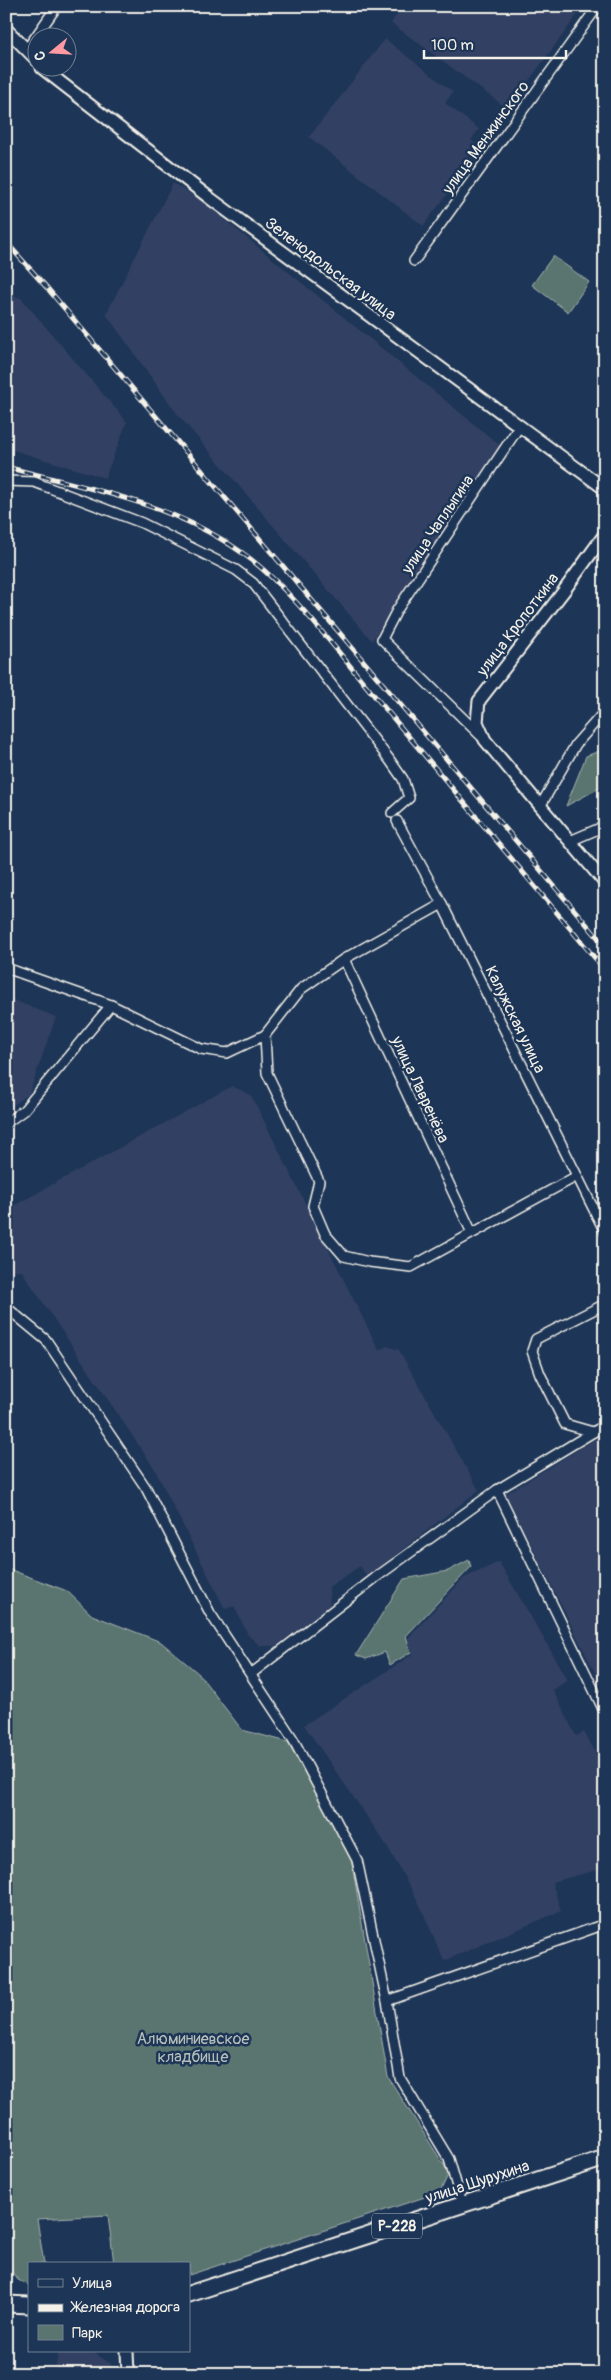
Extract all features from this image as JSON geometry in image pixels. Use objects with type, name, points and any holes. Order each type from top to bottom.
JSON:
[{"type":"highway","name":"улица Шурухина","points":[[190,2294],[605,2158]]},
{"type":"highway","points":[[6,2304],[28,2305]]},
{"type":"street","points":[[6,29],[27,49],[57,6]]},
{"type":"street","name":"улица Менжинского","points":[[414,261],[598,6]]},
{"type":"street","name":"Зеленодольская улица","points":[[55,78],[211,199],[605,489]]},
{"type":"street","name":"улица Чаплыгина","points":[[485,740],[382,639],[397,610],[519,427]]},
{"type":"street","name":"Калужская улица","points":[[6,481],[34,482],[142,523],[229,566],[253,583],[403,779],[409,798],[395,817],[442,904],[605,1232]]},
{"type":"street","name":"улица Кропоткина","points":[[485,740],[477,722],[480,702],[564,592],[605,534]]},
{"type":"street","points":[[541,805],[576,744],[605,711]]},
{"type":"street","points":[[485,740],[605,883]]},
{"type":"street","points":[[570,841],[605,826]]},
{"type":"street","points":[[6,968],[111,1005],[201,1049],[227,1053],[265,1035],[301,989],[344,959],[442,904]]},
{"type":"street","name":"улица Лавренёва","points":[[344,959],[472,1233]]},
{"type":"street","points":[[6,1123],[24,1110],[111,1005]]},
{"type":"street","points":[[265,1035],[266,1073],[319,1180],[313,1206],[325,1234],[344,1256],[369,1262],[411,1267],[577,1176]]},
{"type":"street","points":[[597,1216],[605,1209]]},
{"type":"street","points":[[593,1432],[565,1424],[540,1374],[532,1351],[536,1339],[605,1304]]},
{"type":"street","points":[[6,1307],[46,1340],[146,1488],[210,1613],[293,1739],[357,1860],[387,2001],[400,2078],[449,2160],[462,2204]]},
{"type":"street","points":[[251,1674],[375,1578],[497,1490],[605,1425]]},
{"type":"street","points":[[497,1490],[605,1713]]},
{"type":"street","points":[[387,2001],[605,1924]]},
{"type":"street","points":[[127,2353],[128,2374]]},
{"type":"shaded area","points":[[403,6],[584,6],[508,109],[391,23]]},
{"type":"shaded area","points":[[385,39],[453,92],[445,103],[479,129],[471,140],[482,149],[423,226],[309,137]]},
{"type":"shaded area","points":[[173,183],[202,201],[502,447],[372,641],[178,415],[106,314]]},
{"type":"shaded area","points":[[6,293],[21,298],[127,422],[105,478],[6,448]]},
{"type":"shaded area","points":[[6,997],[56,1017],[29,1094],[6,1110]]},
{"type":"shaded area","points":[[232,1086],[251,1095],[379,1350],[387,1346],[399,1350],[479,1490],[367,1577],[360,1566],[329,1587],[330,1605],[276,1646],[260,1646],[248,1635],[234,1606],[225,1609],[154,1468],[21,1270],[6,1271],[6,1210]]},
{"type":"shaded area","points":[[605,1433],[605,1693],[506,1494]]},
{"type":"shaded area","points":[[499,1562],[568,1680],[553,1690],[576,1736],[584,1732],[605,1769],[605,1868],[552,1882],[561,1911],[444,1961],[419,1903],[387,1846],[304,1725],[413,1654],[408,1638],[464,1578]]},
{"type":"shaded area","points":[[59,2352],[93,2352],[111,2364],[110,2374],[63,2374],[55,2369]]},
{"type":"green space","points":[[553,256],[589,282],[568,312],[532,285]]},
{"type":"green space","points":[[605,749],[605,785],[566,806],[586,756]]},
{"type":"green space","points":[[469,1560],[471,1567],[406,1636],[411,1652],[390,1665],[385,1652],[366,1659],[356,1655],[404,1579],[448,1571]]},
{"type":"green space","name":"Алюминиевское кладбище","points":[[6,1568],[67,1591],[92,1615],[161,1642],[199,1674],[242,1730],[288,1742],[350,1852],[388,2077],[449,2173],[440,2192],[190,2275],[190,2262],[114,2262],[108,2215],[37,2219],[44,2262],[28,2262],[28,2285],[18,2280],[6,2264]]},
{"type":"railway","points":[[6,242],[48,289],[605,946]]},
{"type":"railway","points":[[6,467],[98,490],[158,509],[214,535],[259,566],[296,602],[605,970]]}]
